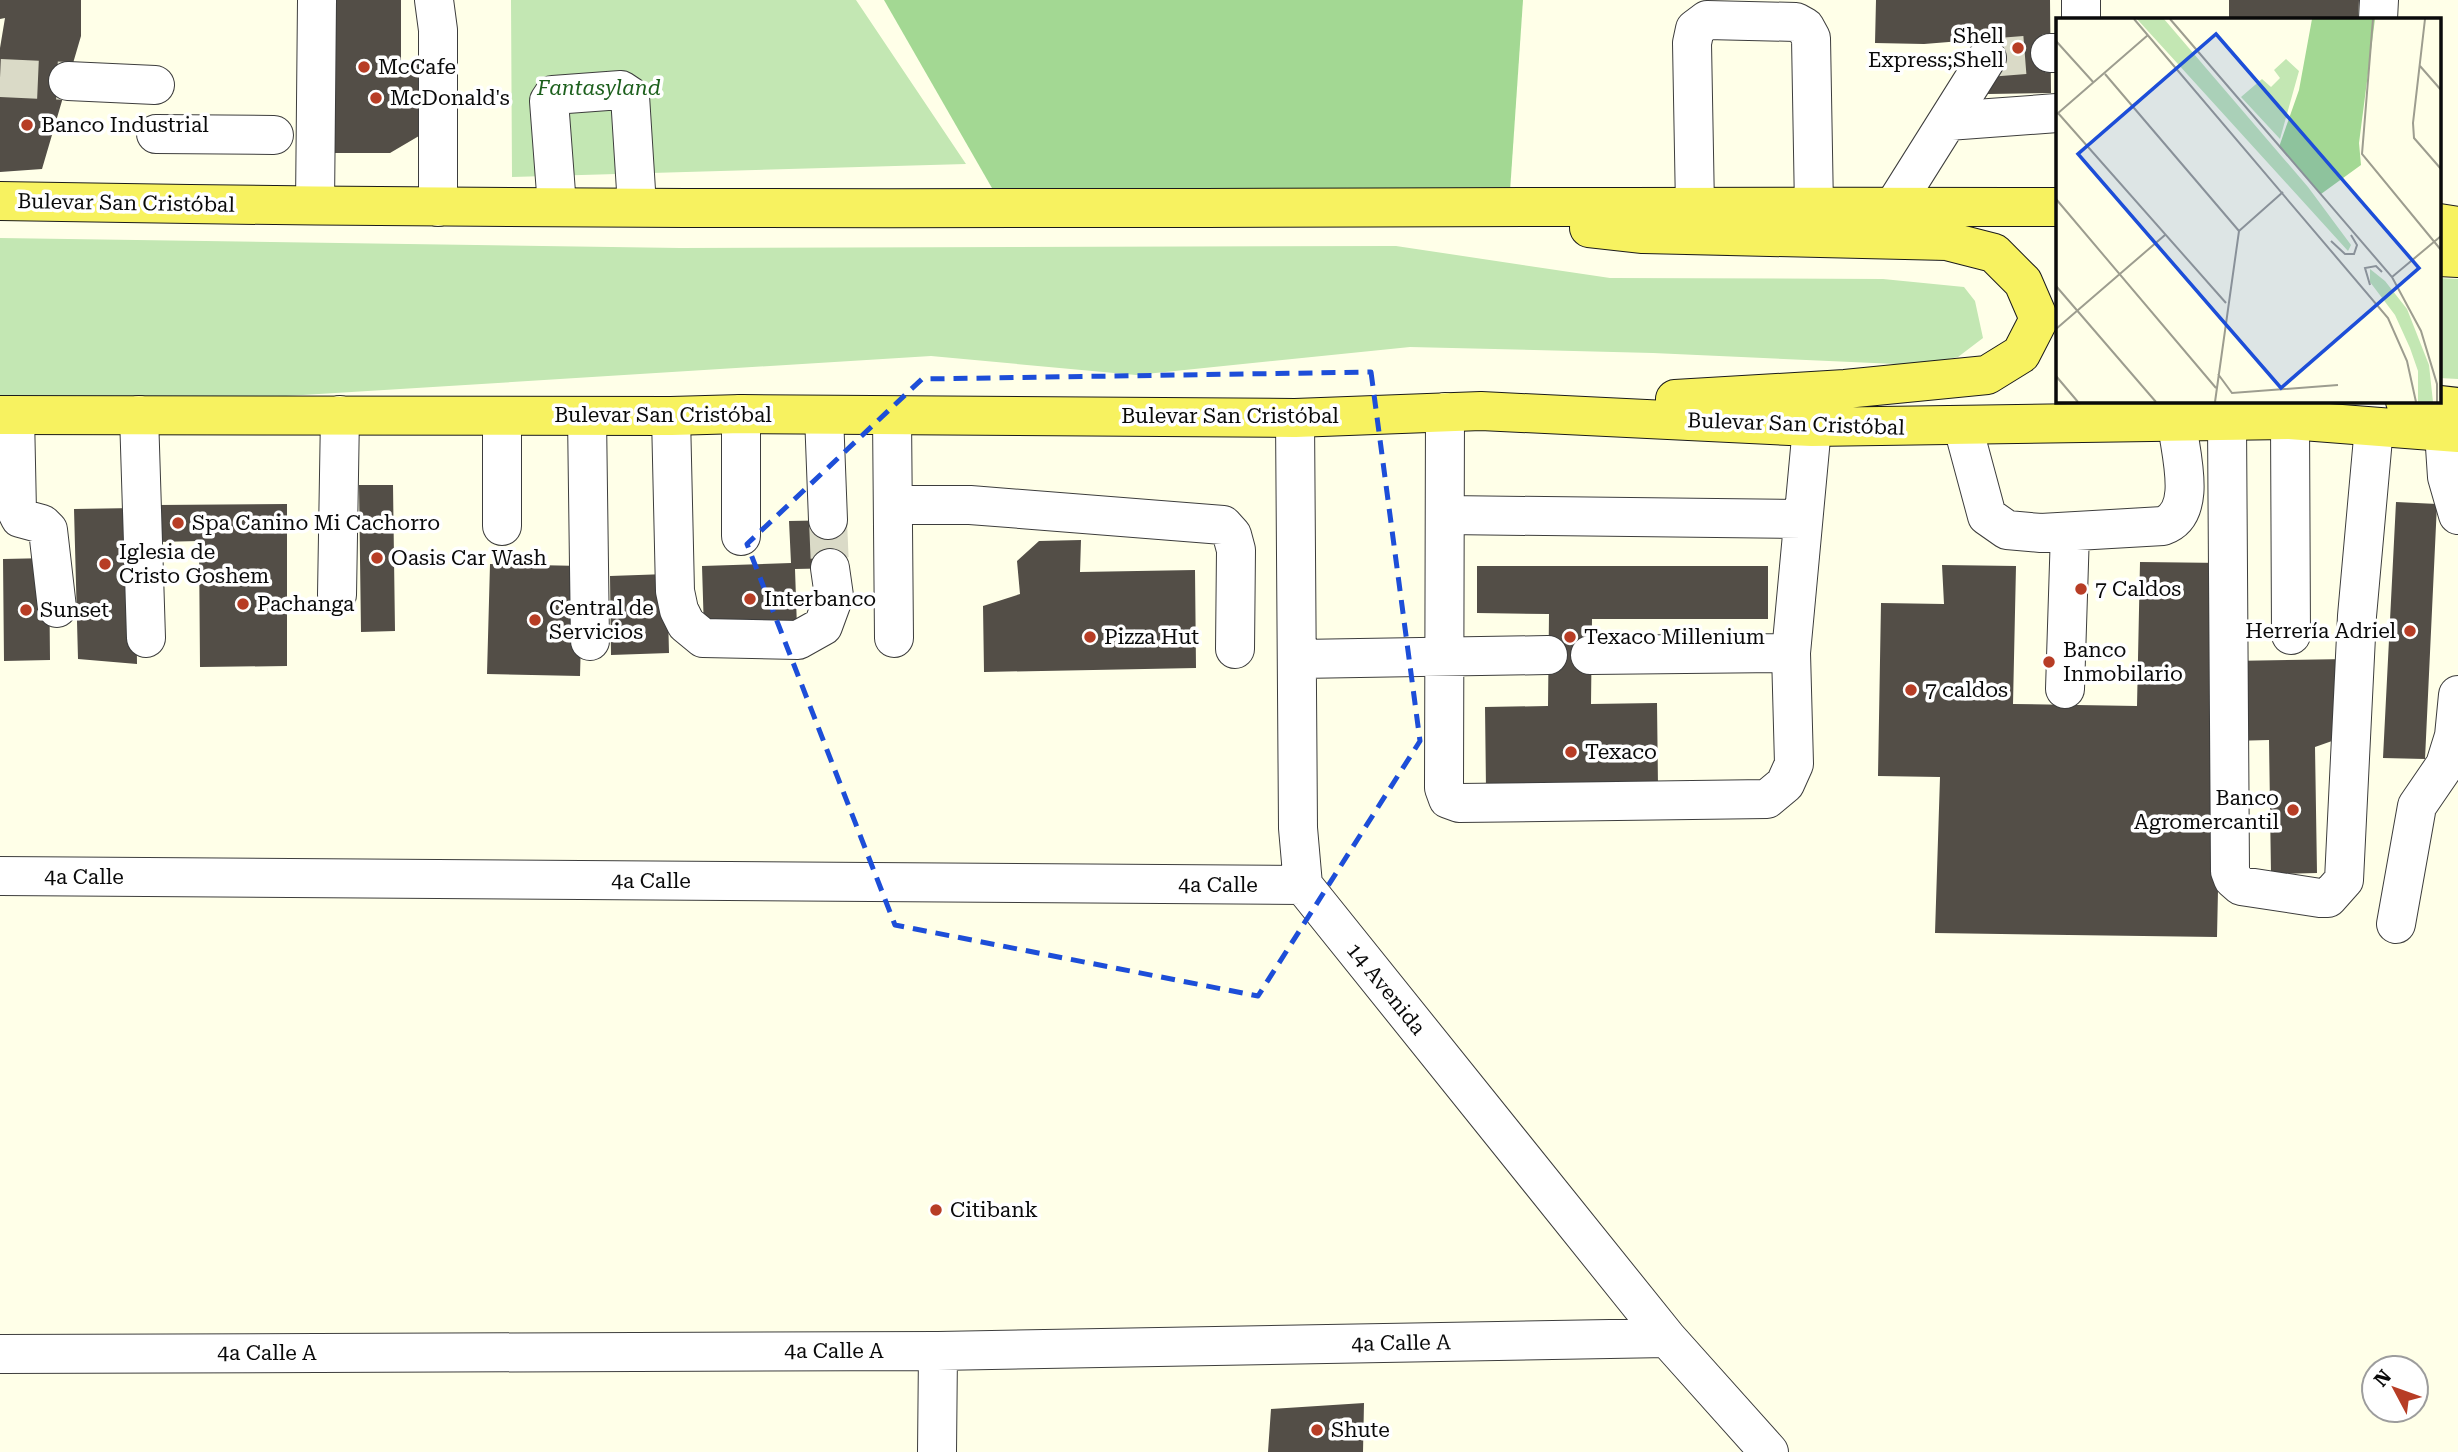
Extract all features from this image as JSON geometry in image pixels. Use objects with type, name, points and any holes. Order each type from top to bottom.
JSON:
[{"type":"main road","name":"Bulevar San Cristóbal","points":[[0,201],[438,207],[1052,209],[2056,207]]},
{"type":"main road","points":[[1398,207],[1643,234],[1947,241],[1994,253],[2023,282],[2039,319],[2021,354],[1987,375],[1845,389],[1463,411]]},
{"type":"main road","points":[[2440,223],[2458,226]]},
{"type":"main road","points":[[2440,257],[2458,258]]},
{"type":"main road","points":[[2407,402],[2453,424]]},
{"type":"main road","name":"Bulevar San Cristóbal","points":[[8,415],[741,414],[1296,418],[1463,411],[1812,427],[1963,427],[2290,420],[2374,427],[2453,424]]},
{"type":"street","points":[[315,205],[317,0]]},
{"type":"street","points":[[434,0],[438,30],[438,207]]},
{"type":"street","points":[[2081,0],[2081,18]]},
{"type":"street","points":[[2378,18],[2379,0]]},
{"type":"street","points":[[1695,207],[1692,43],[1695,29],[1707,20],[1796,22],[1805,27],[1811,38],[1814,208]]},
{"type":"street","points":[[1894,206],[1987,58]]},
{"type":"street","points":[[68,81],[155,85]]},
{"type":"street","points":[[557,206],[549,101],[553,95],[621,90],[630,96],[637,206]]},
{"type":"street","points":[[1948,121],[2056,113]]},
{"type":"street","points":[[156,134],[274,135]]},
{"type":"street","points":[[1463,411],[1447,514],[1444,788],[1448,799],[1459,803],[1767,799],[1785,784],[1794,765],[1791,653],[1812,427]]},
{"type":"street","points":[[741,414],[741,536]]},
{"type":"street","points":[[8,415],[17,512],[20,518],[42,524],[48,530],[57,608]]},
{"type":"street","points":[[139,415],[146,638]]},
{"type":"street","points":[[337,595],[340,415]]},
{"type":"street","points":[[824,415],[828,520]]},
{"type":"street","points":[[502,416],[502,526]]},
{"type":"street","points":[[587,416],[590,641]]},
{"type":"street","points":[[671,416],[675,591],[679,610],[686,624],[703,638],[799,640],[823,626],[834,596],[830,568]]},
{"type":"street","points":[[892,416],[895,505],[894,638]]},
{"type":"street","points":[[1296,418],[1297,828],[1303,885]]},
{"type":"street","points":[[2290,420],[2291,635]]},
{"type":"street","points":[[2227,422],[2230,871],[2232,879],[2241,886],[2320,898],[2328,898],[2344,880],[2357,617],[2374,427]]},
{"type":"street","points":[[1963,427],[1987,516],[2007,530],[2070,532],[2163,526],[2175,522],[2183,510],[2184,493],[2176,423]]},
{"type":"street","points":[[2453,424],[2447,477],[2458,515]]},
{"type":"street","points":[[895,505],[970,505],[1223,525],[1232,535],[1236,550],[1235,649]]},
{"type":"street","points":[[1447,514],[1802,519]]},
{"type":"street","points":[[2065,689],[2070,532]]},
{"type":"street","points":[[1590,655],[1791,653]]},
{"type":"street","points":[[1298,659],[1548,655]]},
{"type":"street","points":[[2396,924],[2417,806],[2445,765],[2454,736],[2458,695]]},
{"type":"street","name":"4a Calle","points":[[0,876],[1303,885]]},
{"type":"street","name":"14 Avenida","points":[[1303,885],[1667,1338],[1769,1452]]},
{"type":"street","name":"4a Calle A","points":[[0,1354],[937,1351],[1667,1338]]},
{"type":"street","points":[[937,1351],[937,1452]]},
{"type":"highlighted area","points":[[1371,372],[1420,741],[1258,996],[895,925],[747,544],[922,379]]},
{"type":"green space","name":"Fantasyland","points":[[511,0],[856,0],[966,164],[512,177]]},
{"type":"green space","points":[[884,0],[1523,0],[1509,206],[1004,209]]},
{"type":"green space","points":[[0,238],[680,248],[1396,246],[1610,278],[1883,279],[1964,287],[1975,301],[1983,338],[1958,357],[1919,365],[1653,353],[1410,347],[1136,375],[931,356],[142,405],[0,402]]},
{"type":"green space","points":[[2440,278],[2458,279],[2458,379],[2440,378]]},
{"type":"building","name":"Banco Industrial","points":[[0,0],[81,0],[81,36],[42,169],[0,172],[0,48],[5,18],[0,19]]},
{"type":"building","name":"McDonald's","points":[[329,0],[401,0],[401,63],[425,64],[424,133],[390,153],[327,153]]},
{"type":"building","name":"Shell Express;Shell","points":[[1876,0],[2050,0],[2051,93],[1988,94],[1986,39],[1924,44],[1875,43]]},
{"type":"building","points":[[2229,0],[2359,0],[2358,18],[2229,18]]},
{"type":"building","name":"Oasis Car Wash","points":[[359,485],[393,485],[395,631],[361,632]]},
{"type":"building","name":"Herrería Adriel","points":[[2396,502],[2437,504],[2425,759],[2383,758]]},
{"type":"building","name":"Pachanga","points":[[287,504],[287,666],[200,667],[199,541],[157,542],[158,505]]},
{"type":"building","name":"Iglesia de Cristo Goshem","points":[[135,508],[137,664],[78,659],[74,509]]},
{"type":"building","name":"Interbanco","points":[[842,520],[843,568],[795,569],[797,628],[704,631],[702,566],[791,563],[789,521]]},
{"type":"building","name":"Pizza Hut","points":[[1081,540],[1080,572],[1195,570],[1196,668],[984,672],[983,606],[1020,594],[1017,561],[1039,541]]},
{"type":"building","name":"Sunset","points":[[49,558],[50,660],[4,661],[3,559]]},
{"type":"building","points":[[2140,562],[2225,563],[2217,937],[1935,933],[1940,777],[1878,776],[1881,603],[1944,604],[1942,565],[2016,566],[2013,704],[2137,706]]},
{"type":"building","name":"Central de Servicios","points":[[490,564],[583,566],[580,676],[487,674]]},
{"type":"building","points":[[1477,566],[1768,566],[1768,619],[1592,619],[1591,704],[1657,703],[1658,786],[1486,789],[1485,707],[1548,706],[1549,614],[1477,613]]},
{"type":"building","points":[[667,574],[669,653],[611,655],[610,576]]},
{"type":"building","name":"Banco Agromercantil","points":[[2348,659],[2349,735],[2315,747],[2317,873],[2271,874],[2269,740],[2231,741],[2230,661]]},
{"type":"building","name":"Shute","points":[[1364,1403],[1363,1452],[1268,1452],[1271,1409]]},
{"type":"tunnel","points":[[1987,58],[2050,53]]},
{"type":"tunnel","points":[[0,78],[68,81]]},
{"type":"tunnel","points":[[828,520],[830,568]]},
{"type":"place","name":"Shell Express;Shell","points":[[2018,48]]},
{"type":"place","name":"McCafe","points":[[364,67]]},
{"type":"place","name":"McDonald's","points":[[376,98]]},
{"type":"place","name":"Banco Industrial","points":[[27,125]]},
{"type":"place","name":"Spa Canino Mi Cachorro","points":[[178,523]]},
{"type":"place","name":"Oasis Car Wash","points":[[377,558]]},
{"type":"place","name":"Iglesia de Cristo Goshem","points":[[105,564]]},
{"type":"place","name":"7 Caldos","points":[[2081,589]]},
{"type":"place","name":"Interbanco","points":[[750,599]]},
{"type":"place","name":"Pachanga","points":[[243,604]]},
{"type":"place","name":"Sunset","points":[[26,610]]},
{"type":"place","name":"Central de Servicios","points":[[535,620]]},
{"type":"place","name":"Herrería Adriel","points":[[2410,631]]},
{"type":"place","name":"Pizza Hut","points":[[1090,637]]},
{"type":"place","name":"Texaco Millenium","points":[[1570,637]]},
{"type":"place","name":"Banco Inmobilario","points":[[2049,662]]},
{"type":"place","name":"7 caldos","points":[[1911,690]]},
{"type":"place","name":"Texaco","points":[[1571,752]]},
{"type":"place","name":"Banco Agromercantil","points":[[2293,810]]},
{"type":"place","name":"Citibank","points":[[936,1210]]},
{"type":"place","name":"Shute","points":[[1317,1430]]}]
